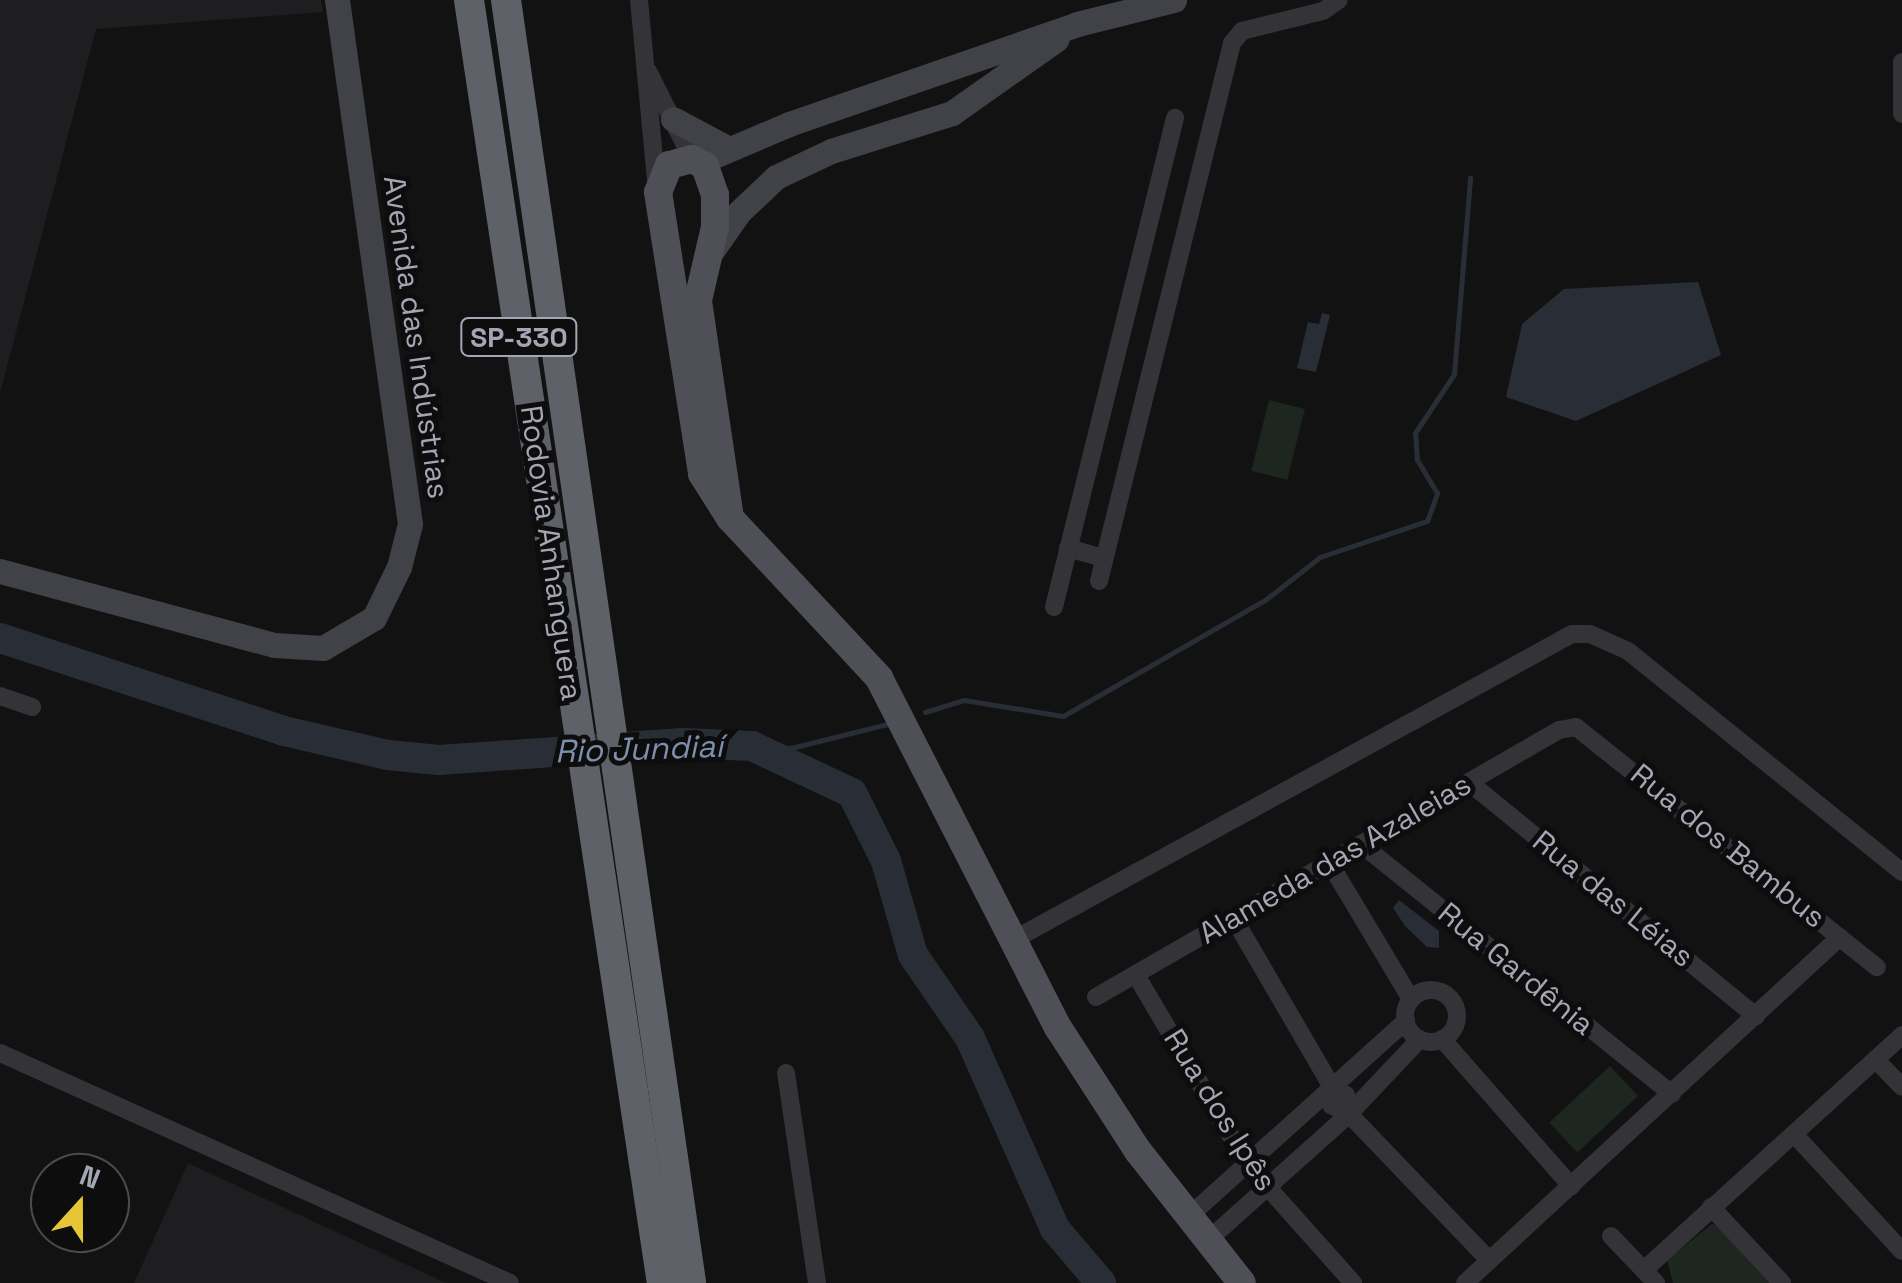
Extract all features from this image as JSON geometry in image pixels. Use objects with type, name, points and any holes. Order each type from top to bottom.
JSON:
[{"type":"highway","name":"Rodovia Anhanguera","points":[[469,0],[662,1283]]},
{"type":"highway","name":"Rodovia Anhanguera","points":[[506,0],[690,1283]]},
{"type":"main road","name":"Avenida das Indústrias","points":[[0,570],[274,645],[322,648],[374,618],[399,567],[410,524],[337,0]]},
{"type":"main road","points":[[1174,0],[1077,24],[696,161],[670,165],[658,192],[666,246],[730,518],[879,678],[909,730],[1059,1030],[1186,1218],[1242,1283]]},
{"type":"main road","points":[[707,258],[740,212],[776,178],[831,151],[952,112],[1077,24]]},
{"type":"main road","points":[[942,70],[960,88],[952,112]]},
{"type":"main road","points":[[673,120],[727,148]]},
{"type":"main road","points":[[696,161],[715,195],[698,300],[696,364]]},
{"type":"main road","points":[[666,246],[707,258]]},
{"type":"street","points":[[639,0],[658,192]]},
{"type":"street","points":[[1099,580],[1208,136],[1237,34],[1302,9],[1339,0]]},
{"type":"street","points":[[644,61],[696,161]]},
{"type":"street","points":[[1902,62],[1902,114]]},
{"type":"street","points":[[1054,607],[1173,123],[1208,136]]},
{"type":"street","points":[[1068,548],[1104,558]]},
{"type":"street","points":[[1012,940],[1572,634],[1590,634],[1628,651],[1902,872]]},
{"type":"street","points":[[0,696],[32,707]]},
{"type":"street","name":"Alameda das Azaleias","points":[[1096,997],[1559,730],[1576,727]]},
{"type":"street","name":"Rua dos Bambus","points":[[1576,727],[1877,967]]},
{"type":"street","name":"Rua das Léias","points":[[1470,783],[1756,1016]]},
{"type":"street","name":"Rua Gardênia","points":[[1361,844],[1672,1094]]},
{"type":"street","points":[[1186,1218],[1406,1021],[1411,999],[1330,862]]},
{"type":"street","points":[[1233,917],[1333,1089],[1331,1105],[1349,1114],[1489,1260]]},
{"type":"street","points":[[1465,1283],[1840,937]]},
{"type":"street","name":"Rua dos Ipês","points":[[1136,975],[1248,1166],[1353,1283]]},
{"type":"street","points":[[1411,999],[1434,990],[1453,1003],[1456,1020],[1442,1039]]},
{"type":"street","points":[[1406,1021],[1420,1039]]},
{"type":"street","points":[[1611,1236],[1650,1277],[1712,1207],[1902,1035]]},
{"type":"street","points":[[1206,1242],[1349,1114],[1420,1039],[1442,1039],[1571,1186]]},
{"type":"street","points":[[0,1053],[510,1283]]},
{"type":"street","points":[[1876,1060],[1902,1088]]},
{"type":"street","points":[[786,1073],[817,1283]]},
{"type":"street","points":[[1794,1134],[1902,1251]]},
{"type":"street","points":[[1712,1207],[1782,1283]]},
{"type":"shaded area","points":[[0,0],[321,0],[323,12],[96,29],[0,393]]},
{"type":"shaded area","points":[[1698,282],[1721,355],[1576,421],[1506,397],[1522,324],[1564,289]]},
{"type":"shaded area","points":[[1322,313],[1330,315],[1316,372],[1297,368],[1308,322],[1319,324]]},
{"type":"shaded area","points":[[1269,400],[1305,409],[1287,480],[1251,471]]},
{"type":"shaded area","points":[[1399,900],[1439,931],[1439,948],[1427,947],[1405,926],[1393,908]]},
{"type":"shaded area","points":[[1610,1066],[1638,1096],[1577,1153],[1549,1123]]},
{"type":"shaded area","points":[[188,1163],[446,1283],[134,1283]]},
{"type":"shaded area","points":[[1712,1224],[1719,1226],[1773,1283],[1673,1283],[1667,1260]]},
{"type":"waterway","points":[[925,712],[964,700],[1063,716],[1265,600],[1320,557],[1427,521],[1437,493],[1417,460],[1415,433],[1454,374],[1470,178]]},
{"type":"waterway","name":"Rio Jundiaí","points":[[0,638],[284,731],[388,755],[439,760],[683,743],[752,746],[852,793],[886,861],[913,955],[970,1038],[1055,1229],[1101,1283]]},
{"type":"waterway","points":[[752,746],[791,748],[891,723]]}]
